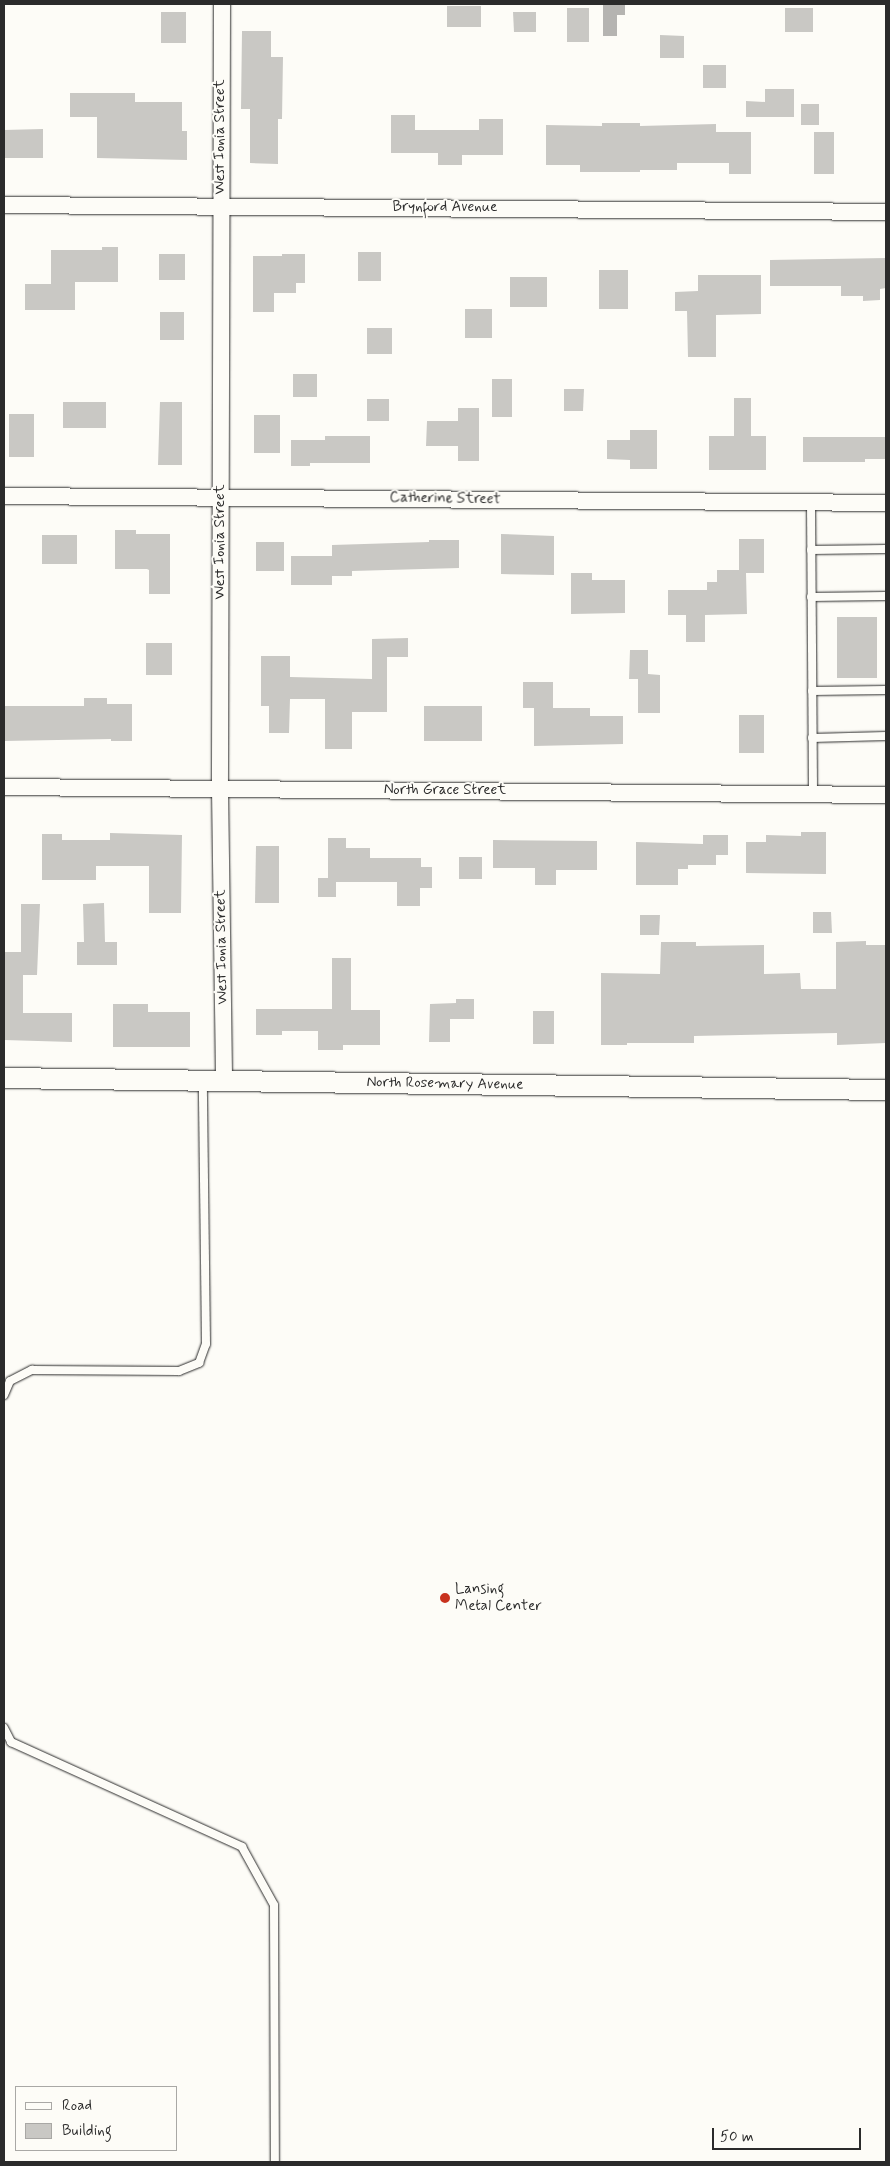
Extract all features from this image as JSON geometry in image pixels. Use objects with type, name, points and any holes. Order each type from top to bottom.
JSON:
[{"type":"street","name":"West Ionia Street","points":[[222,4],[220,789],[224,1080]]},
{"type":"street","name":"Brynford Avenue","points":[[4,205],[886,212]]},
{"type":"street","name":"Catherine Street","points":[[4,496],[811,504],[886,503]]},
{"type":"street","name":"North Grace Street","points":[[4,787],[886,795]]},
{"type":"street","name":"North Rosemary Avenue","points":[[4,1078],[886,1090]]},
{"type":"lane","points":[[811,504],[814,794]]},
{"type":"lane","points":[[811,550],[886,549]]},
{"type":"lane","points":[[811,596],[886,596]]},
{"type":"lane","points":[[812,691],[886,690]]},
{"type":"lane","points":[[812,738],[886,736]]},
{"type":"lane","points":[[4,1395],[10,1381],[32,1370],[179,1371],[199,1362],[206,1344],[203,1080]]},
{"type":"lane","points":[[4,1728],[11,1742],[242,1847],[274,1905],[275,2162]]},
{"type":"shaded area","points":[[603,4],[625,4],[625,15],[617,15],[617,36],[603,36]]},
{"type":"building","points":[[447,6],[481,6],[481,27],[447,27]]},
{"type":"building","points":[[567,8],[589,8],[589,42],[567,42]]},
{"type":"building","points":[[785,8],[813,8],[813,32],[785,32]]},
{"type":"building","points":[[161,12],[186,12],[186,43],[161,43]]},
{"type":"building","points":[[513,12],[536,12],[536,32],[514,32]]},
{"type":"building","points":[[242,31],[271,31],[271,57],[283,57],[282,119],[278,119],[278,164],[250,163],[250,109],[241,109]]},
{"type":"building","points":[[660,35],[684,36],[684,58],[660,58]]},
{"type":"building","points":[[703,65],[726,65],[726,88],[703,88]]},
{"type":"building","points":[[765,89],[794,89],[794,117],[746,117],[746,101],[765,102]]},
{"type":"building","points":[[70,93],[135,93],[135,102],[182,102],[182,131],[187,131],[187,160],[97,158],[97,117],[70,117]]},
{"type":"building","points":[[801,104],[819,104],[819,125],[801,125]]},
{"type":"building","points":[[391,115],[415,115],[415,130],[479,130],[479,119],[503,119],[503,155],[462,155],[462,165],[438,165],[438,153],[391,153]]},
{"type":"building","points":[[602,123],[640,123],[640,126],[716,124],[716,132],[751,132],[751,174],[729,174],[729,163],[677,163],[677,170],[640,170],[640,172],[580,172],[580,165],[546,165],[546,125],[602,126]]},
{"type":"building","points":[[43,129],[43,158],[4,158],[4,130]]},
{"type":"building","points":[[814,132],[834,132],[834,174],[814,174]]},
{"type":"building","points":[[102,247],[118,247],[118,282],[75,282],[75,310],[25,310],[25,284],[51,284],[51,250],[102,250]]},
{"type":"building","points":[[358,252],[381,252],[381,281],[358,281]]},
{"type":"building","points":[[159,254],[185,254],[185,280],[159,280]]},
{"type":"building","points":[[282,254],[305,254],[305,283],[296,283],[296,293],[274,293],[274,312],[253,312],[253,256],[282,256]]},
{"type":"building","points":[[886,258],[886,288],[880,289],[880,300],[863,301],[863,296],[841,296],[841,286],[770,286],[770,260]]},
{"type":"building","points":[[599,270],[628,270],[628,309],[599,309]]},
{"type":"building","points":[[698,275],[761,275],[761,314],[716,315],[716,357],[688,357],[687,311],[675,311],[675,292],[698,291]]},
{"type":"building","points":[[510,277],[547,277],[547,307],[510,307]]},
{"type":"building","points":[[465,309],[492,309],[492,338],[465,338]]},
{"type":"building","points":[[160,312],[184,312],[184,340],[160,340]]},
{"type":"building","points":[[367,328],[392,328],[392,354],[367,354]]},
{"type":"building","points":[[293,374],[317,374],[317,397],[293,397]]},
{"type":"building","points":[[492,379],[512,379],[512,417],[492,417]]},
{"type":"building","points":[[564,389],[584,389],[583,411],[564,411]]},
{"type":"building","points":[[734,398],[751,398],[751,436],[766,436],[766,470],[709,470],[709,436],[734,436]]},
{"type":"building","points":[[367,399],[389,399],[389,421],[367,421]]},
{"type":"building","points":[[63,402],[106,402],[106,428],[63,428]]},
{"type":"building","points":[[160,402],[182,402],[182,465],[158,465]]},
{"type":"building","points":[[458,408],[479,408],[479,461],[458,461],[458,446],[426,446],[427,421],[458,421]]},
{"type":"building","points":[[9,414],[34,414],[34,457],[9,457]]},
{"type":"building","points":[[254,415],[280,415],[280,453],[254,453]]},
{"type":"building","points":[[630,430],[657,430],[657,469],[630,469],[630,460],[607,459],[607,440],[630,440]]},
{"type":"building","points":[[325,436],[370,436],[370,463],[310,463],[310,466],[291,466],[291,440],[325,440]]},
{"type":"building","points":[[803,437],[886,437],[886,459],[865,459],[865,462],[803,462]]},
{"type":"building","points":[[115,530],[136,530],[136,534],[170,534],[170,594],[149,594],[149,570],[147,569],[115,569]]},
{"type":"building","points":[[501,534],[554,536],[554,575],[501,574]]},
{"type":"building","points":[[42,535],[77,535],[77,564],[42,564]]},
{"type":"building","points":[[739,539],[764,539],[764,573],[746,573],[747,614],[705,615],[705,642],[686,642],[686,615],[668,615],[668,590],[707,590],[707,582],[717,582],[717,570],[739,570]]},
{"type":"building","points":[[429,540],[459,540],[459,568],[352,571],[352,576],[332,576],[332,585],[291,585],[291,556],[332,556],[332,545],[429,542]]},
{"type":"building","points":[[256,542],[284,542],[284,571],[256,571]]},
{"type":"building","points":[[571,573],[592,573],[592,580],[625,580],[625,613],[571,614]]},
{"type":"building","points":[[837,617],[877,617],[877,678],[837,678]]},
{"type":"building","points":[[408,638],[408,657],[387,657],[387,712],[352,712],[352,749],[325,749],[325,699],[290,699],[289,733],[269,733],[269,706],[261,706],[261,656],[290,656],[290,677],[372,679],[372,639]]},
{"type":"building","points":[[146,643],[172,643],[172,675],[146,675]]},
{"type":"building","points":[[630,650],[648,650],[648,674],[660,675],[660,713],[638,713],[638,679],[629,679]]},
{"type":"building","points":[[523,682],[553,682],[553,708],[590,708],[590,716],[623,716],[623,744],[534,746],[534,708],[523,708]]},
{"type":"building","points":[[84,698],[107,698],[107,704],[132,704],[132,741],[111,741],[111,739],[4,741],[4,706],[84,706]]},
{"type":"building","points":[[424,706],[482,706],[482,741],[424,741]]},
{"type":"building","points":[[739,715],[764,715],[764,753],[739,753]]},
{"type":"building","points":[[801,832],[826,832],[826,874],[746,873],[746,842],[766,842],[766,835],[801,836]]},
{"type":"building","points":[[110,833],[182,835],[181,913],[149,913],[149,866],[96,866],[96,880],[42,880],[42,834],[62,834],[62,840],[110,840]]},
{"type":"building","points":[[703,835],[728,835],[728,855],[716,855],[716,865],[688,865],[688,869],[678,869],[678,885],[636,885],[636,842],[703,844]]},
{"type":"building","points":[[328,838],[346,838],[346,848],[370,848],[370,858],[421,858],[421,867],[432,867],[432,888],[420,888],[420,906],[397,906],[397,882],[336,882],[336,897],[318,897],[318,878],[328,878]]},
{"type":"building","points":[[493,840],[597,841],[597,870],[556,870],[556,885],[535,885],[535,868],[493,868]]},
{"type":"building","points":[[256,846],[279,846],[279,903],[255,903]]},
{"type":"building","points":[[459,857],[482,857],[482,879],[459,879]]},
{"type":"building","points":[[104,903],[105,942],[117,942],[117,965],[77,965],[77,942],[84,942],[83,904]]},
{"type":"building","points":[[21,904],[40,904],[37,975],[23,975],[23,1013],[72,1013],[72,1042],[4,1040],[4,952],[21,952]]},
{"type":"building","points":[[813,912],[831,912],[832,933],[813,933]]},
{"type":"building","points":[[640,915],[660,915],[659,935],[640,935]]},
{"type":"building","points":[[866,941],[866,945],[886,945],[886,1043],[837,1045],[837,1033],[694,1036],[694,1043],[601,1045],[601,973],[660,974],[661,942],[696,942],[696,946],[764,945],[764,974],[800,973],[801,989],[836,989],[836,942]]},
{"type":"building","points":[[332,958],[351,958],[351,1010],[380,1010],[380,1045],[343,1045],[343,1050],[318,1050],[318,1031],[282,1031],[282,1035],[256,1035],[256,1009],[332,1009]]},
{"type":"building","points":[[456,999],[474,999],[474,1019],[450,1019],[450,1042],[429,1042],[430,1004],[456,1003]]},
{"type":"building","points":[[113,1004],[148,1004],[148,1012],[190,1012],[190,1047],[113,1047]]},
{"type":"building","points":[[533,1011],[554,1011],[554,1044],[533,1044]]},
{"type":"place","name":"Lansing Metal Center","points":[[445,1598]]}]
